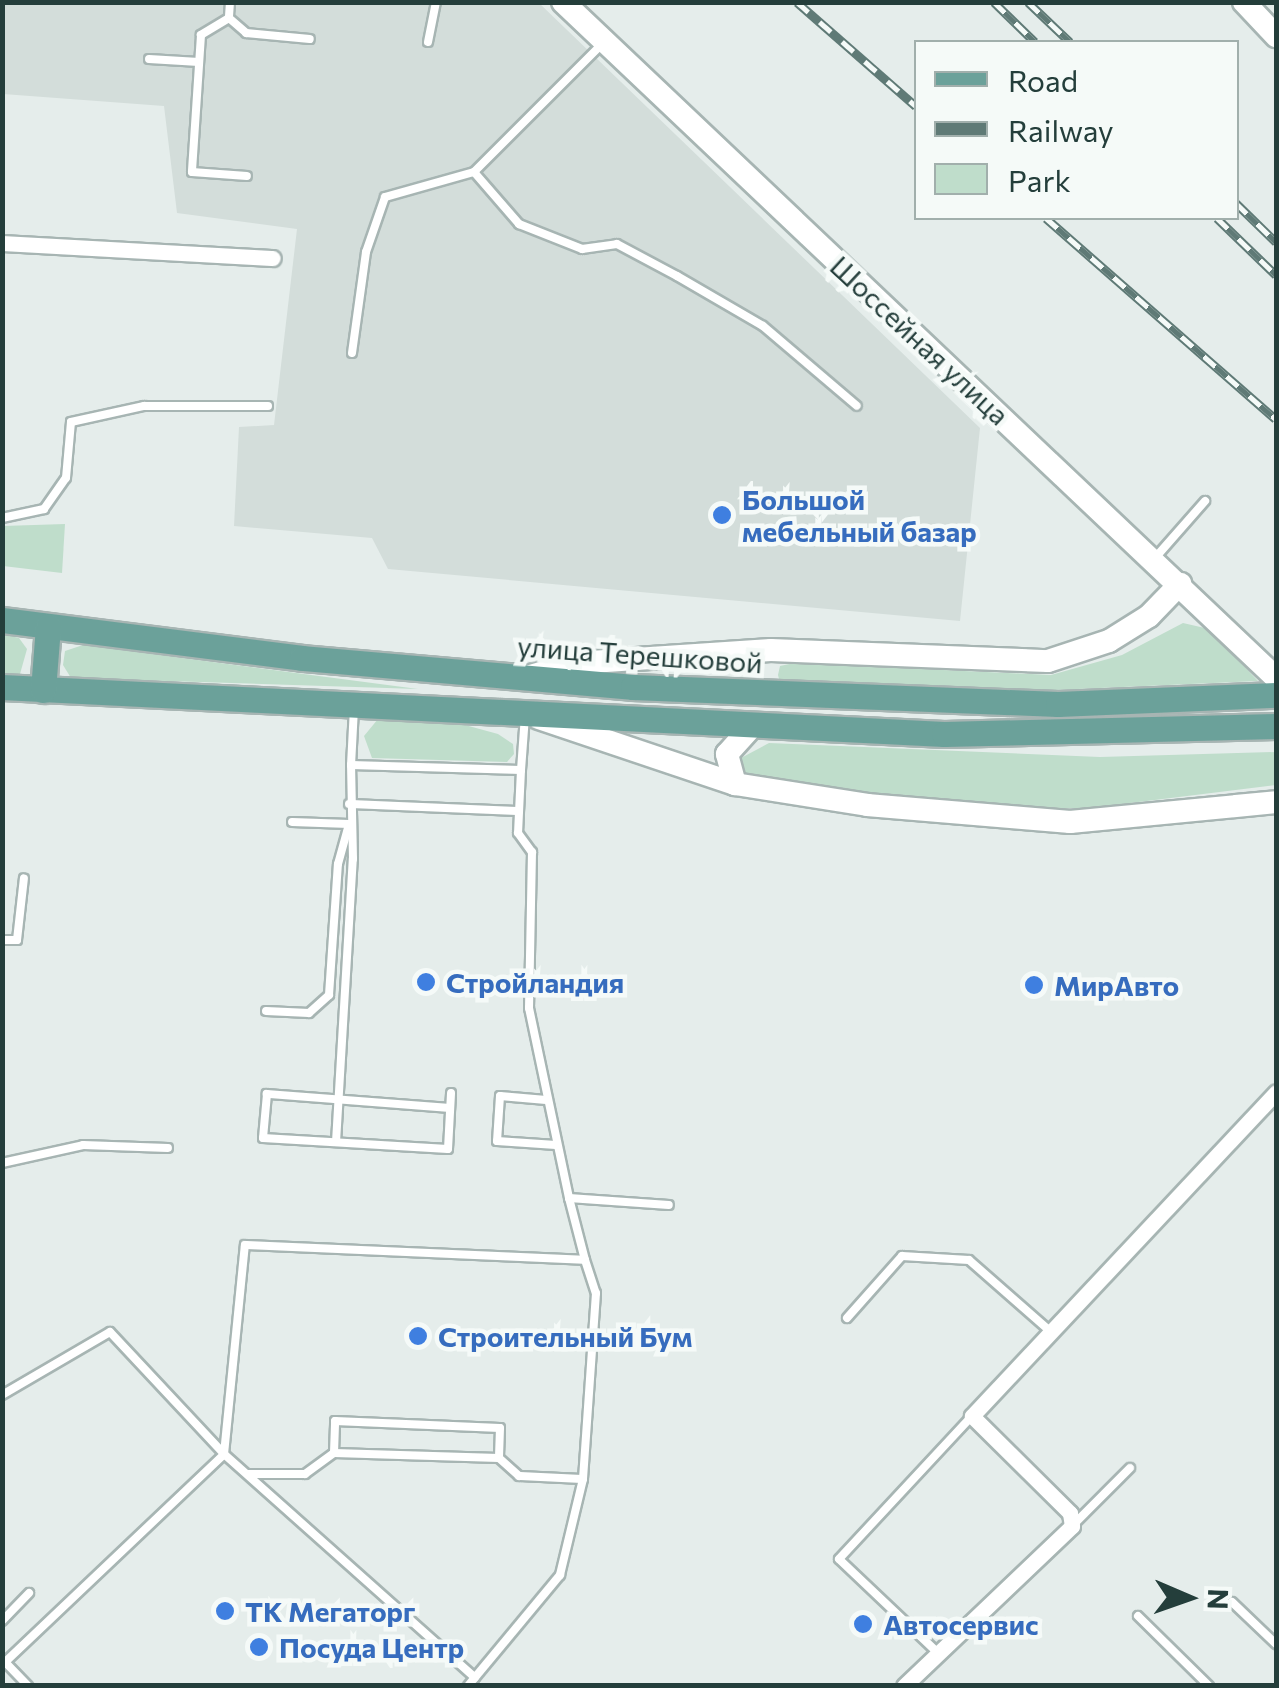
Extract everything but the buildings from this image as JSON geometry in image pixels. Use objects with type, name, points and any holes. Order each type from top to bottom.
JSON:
[{"type":"main road","name":"Шоссейная улица","points":[[563,2],[1276,678]]},
{"type":"main road","points":[[1244,2],[1276,36]]},
{"type":"main road","points":[[526,677],[576,664],[770,650],[1048,662],[1109,641],[1150,616],[1180,584]]},
{"type":"main road","name":"улица Терешковой","points":[[2,620],[526,677],[760,692],[1058,704],[1276,695]]},
{"type":"main road","points":[[43,690],[48,626]]},
{"type":"main road","points":[[760,692],[753,667],[770,650]]},
{"type":"main road","points":[[473,711],[476,672]]},
{"type":"main road","points":[[2,687],[944,734],[1276,726]]},
{"type":"main road","points":[[525,713],[735,784],[868,805],[1070,822],[1276,802]]},
{"type":"main road","points":[[735,784],[727,754],[753,725]]},
{"type":"street","points":[[2,243],[272,258]]},
{"type":"street","points":[[904,1686],[1072,1526],[1070,1514],[972,1416],[1276,1092]]},
{"type":"lane","points":[[229,18],[230,2]]},
{"type":"lane","points":[[428,42],[436,2]]},
{"type":"lane","points":[[229,18],[246,34],[310,39]]},
{"type":"lane","points":[[229,18],[201,36],[192,172],[247,176]]},
{"type":"lane","points":[[352,353],[366,252],[385,196],[474,172],[604,42]]},
{"type":"lane","points":[[149,59],[200,62]]},
{"type":"lane","points":[[474,172],[519,224],[582,248],[617,244],[662,268],[763,326],[857,406]]},
{"type":"lane","points":[[2,518],[44,509],[66,478],[70,422],[144,406],[268,406]]},
{"type":"lane","points":[[1153,560],[1204,501]]},
{"type":"lane","points":[[336,1142],[353,858],[349,824],[354,704]]},
{"type":"lane","points":[[2,1395],[110,1332],[224,1454],[472,1682],[560,1574],[584,1479],[596,1293],[556,1145],[528,1008],[532,852],[518,833],[525,713]]},
{"type":"lane","points":[[351,765],[521,770]]},
{"type":"lane","points":[[350,804],[519,811]]},
{"type":"lane","points":[[292,822],[349,824]]},
{"type":"lane","points":[[266,1010],[308,1013],[329,995],[338,864],[349,824]]},
{"type":"lane","points":[[2,940],[17,940],[24,878]]},
{"type":"lane","points":[[450,1108],[267,1094],[263,1138],[448,1148],[451,1093]]},
{"type":"lane","points":[[546,1100],[500,1096],[497,1141],[556,1145]]},
{"type":"lane","points":[[2,1163],[83,1145],[168,1148]]},
{"type":"lane","points":[[569,1198],[669,1205]]},
{"type":"lane","points":[[28,1686],[4,1664],[224,1454],[245,1245],[585,1260]]},
{"type":"lane","points":[[847,1318],[902,1256],[969,1260],[1050,1330]]},
{"type":"lane","points":[[939,1654],[839,1559],[972,1416]]},
{"type":"lane","points":[[334,1453],[335,1421],[500,1428],[499,1458]]},
{"type":"lane","points":[[248,1474],[306,1474],[334,1453],[499,1458],[519,1476],[584,1479]]},
{"type":"lane","points":[[1072,1526],[1130,1468]]},
{"type":"lane","points":[[2,1621],[29,1593]]},
{"type":"lane","points":[[1232,1602],[1276,1644]]},
{"type":"lane","points":[[1138,1616],[1209,1686]]},
{"type":"shaded area","points":[[2,3],[539,3],[980,428],[960,621],[388,569],[372,538],[234,526],[239,427],[274,425],[297,229],[177,213],[164,106],[3,94]]},
{"type":"green space","points":[[65,524],[62,573],[3,566],[3,526]]},
{"type":"green space","points":[[1183,623],[1209,629],[1258,681],[988,693],[780,683],[778,675],[780,666],[794,663],[1051,675],[1122,655]]},
{"type":"green space","points":[[3,634],[19,638],[27,649],[20,674],[3,674]]},
{"type":"green space","points":[[83,645],[418,689],[71,678],[63,665],[65,651]]},
{"type":"green space","points":[[378,719],[465,725],[498,734],[513,744],[514,754],[507,762],[372,758],[364,736]]},
{"type":"green space","points":[[769,743],[1100,757],[1276,752],[1276,785],[1090,808],[1020,809],[762,782],[745,773],[741,758]]},
{"type":"railway","points":[[797,2],[914,104]]},
{"type":"railway","points":[[994,2],[1033,40]]},
{"type":"railway","points":[[1028,2],[1068,40]]},
{"type":"railway","points":[[1239,206],[1276,242]]},
{"type":"railway","points":[[1048,220],[1276,419]]},
{"type":"railway","points":[[1219,220],[1276,275]]},
{"type":"place","name":"Большой мебельный базар","points":[[722,515]]},
{"type":"place","name":"Стройландия","points":[[426,982]]},
{"type":"place","name":"МирАвто","points":[[1034,985]]},
{"type":"place","name":"Строительный Бум","points":[[418,1336]]},
{"type":"place","name":"ТК Мегаторг","points":[[225,1611]]},
{"type":"place","name":"Автосервис","points":[[863,1624]]},
{"type":"place","name":"Посуда Центр","points":[[259,1647]]}]
